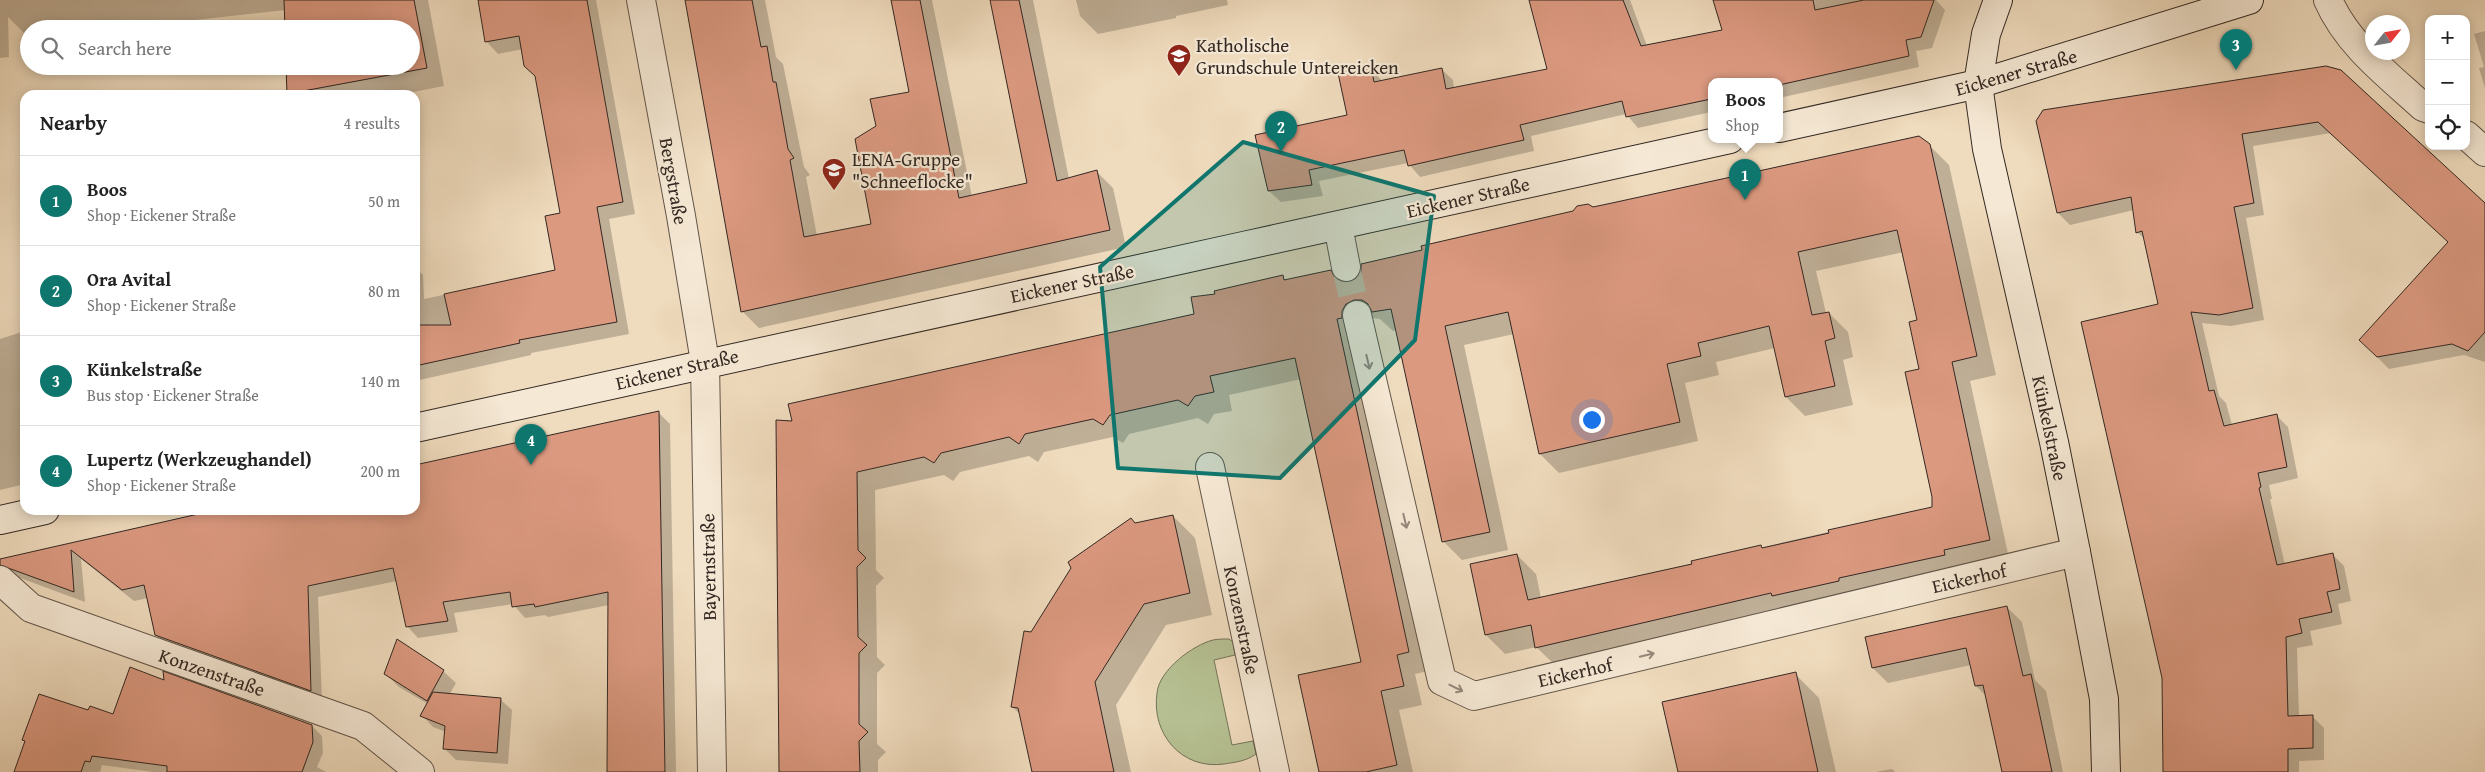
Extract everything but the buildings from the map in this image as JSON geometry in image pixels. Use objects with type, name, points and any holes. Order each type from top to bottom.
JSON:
[{"type":"street","name":"Bergstraße","points":[[641,0],[681,216],[704,362]]},
{"type":"street","name":"Künkelstraße","points":[[1998,0],[1986,34],[1978,84],[1987,149],[2054,442],[2076,552],[2104,699],[2106,772]]},
{"type":"street","name":"Eickener Straße","points":[[1783,127],[1978,84],[2249,0]]},
{"type":"street","points":[[2328,0],[2338,22],[2361,51],[2425,108]]},
{"type":"street","points":[[2470,139],[2485,152]]},
{"type":"street","name":"Eickener Straße","points":[[420,427],[704,362],[1338,226],[1712,143]]},
{"type":"street","points":[[1338,226],[1346,267]]},
{"type":"street","name":"Eickerhof","points":[[1357,315],[1442,681],[1474,696],[2076,552]]},
{"type":"street","name":"Bayernstraße","points":[[704,362],[712,772]]},
{"type":"street","name":"Konzenstraße","points":[[1210,467],[1275,772]]},
{"type":"street","points":[[0,520],[23,515]]},
{"type":"street","name":"Konzenstraße","points":[[0,580],[30,608],[363,726],[420,772]]},
{"type":"highlighted area","points":[[1243,142],[1434,196],[1415,340],[1280,478],[1118,468],[1100,267]]},
{"type":"green space","points":[[1229,639],[1233,642],[1235,655],[1214,660],[1232,745],[1253,741],[1256,754],[1237,762],[1224,764],[1209,764],[1195,761],[1183,755],[1172,746],[1164,735],[1156,708],[1159,684],[1170,667],[1196,647],[1213,640]]},
{"type":"tunnel","points":[[1346,267],[1357,315]]},
{"type":"place","name":"Künkelstraße","points":[[2236,70]]},
{"type":"place","name":"Katholische Grundschule Untereicken","points":[[1179,77]]},
{"type":"place","name":"Ora Avital","points":[[1281,152]]},
{"type":"place","name":"LENA-Gruppe \"Schneeflocke\"","points":[[834,191]]},
{"type":"place","name":"Boos","points":[[1745,200]]},
{"type":"place","name":"Lupertz (Werkzeughandel)","points":[[531,465]]}]
